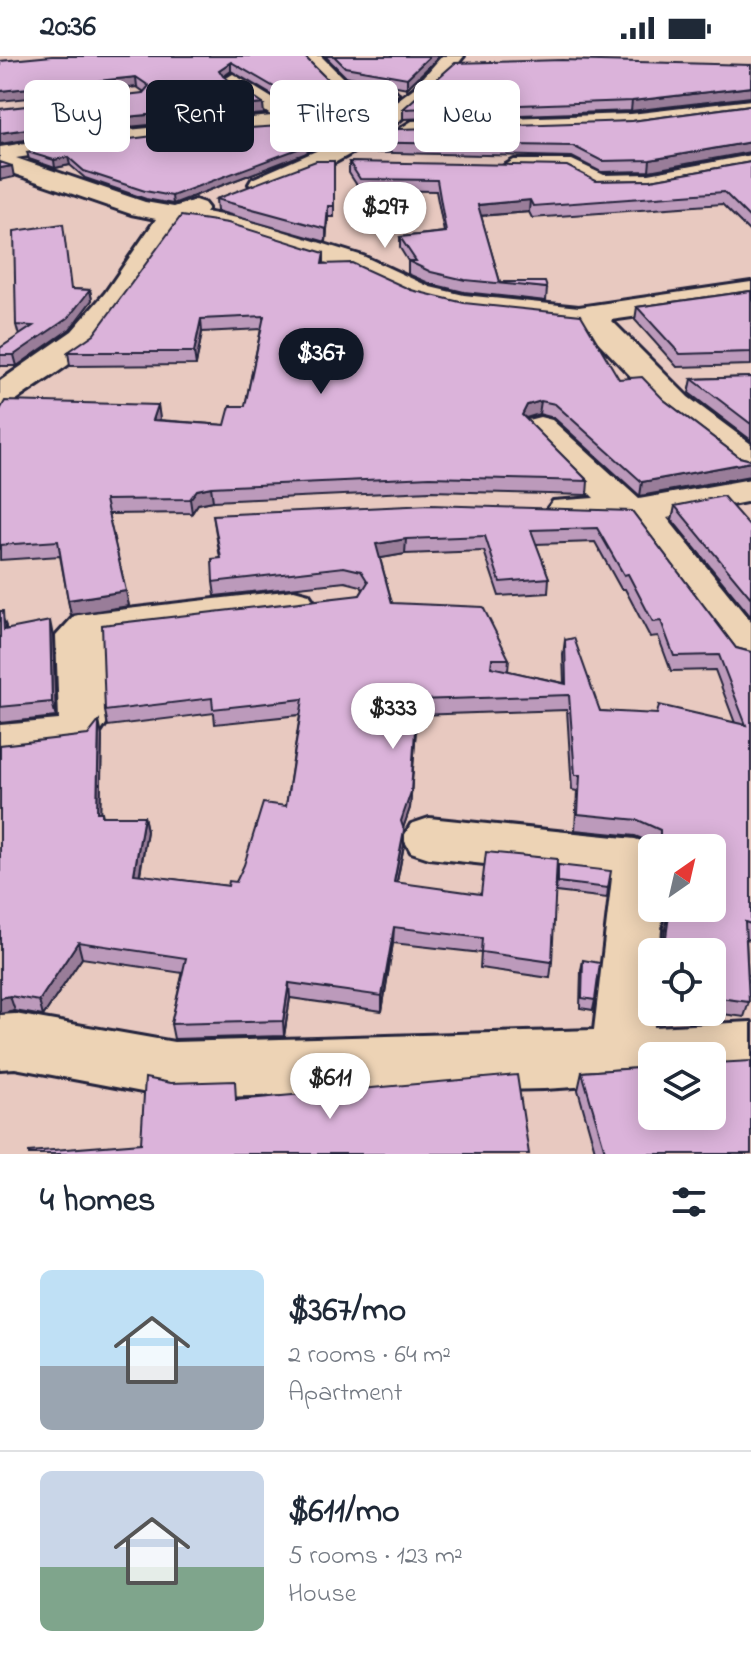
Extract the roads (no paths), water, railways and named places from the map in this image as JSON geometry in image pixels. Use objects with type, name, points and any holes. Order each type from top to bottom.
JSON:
[{"type":"street","points":[[310,56],[337,84],[412,98]]},
{"type":"street","points":[[398,108],[458,60]]},
{"type":"street","points":[[398,125],[631,121],[751,106]]},
{"type":"street","points":[[0,154],[76,142],[270,123]]},
{"type":"street","points":[[0,396],[83,338],[173,216],[313,162],[330,152]]},
{"type":"street","points":[[0,161],[122,203],[173,216],[234,225],[353,262],[421,294],[464,304],[591,317],[676,404],[751,461]]},
{"type":"street","points":[[313,162],[359,164]]},
{"type":"street","points":[[496,167],[572,167],[599,182],[649,181],[751,162]]},
{"type":"street","points":[[0,185],[43,176]]},
{"type":"street","points":[[582,315],[751,291]]},
{"type":"street","points":[[653,381],[695,380]]},
{"type":"street","points":[[540,427],[635,511],[751,651]]},
{"type":"street","points":[[537,508],[635,511],[751,490]]},
{"type":"street","points":[[0,742],[74,735],[83,724],[78,636],[90,625],[330,599]]},
{"type":"street","points":[[429,838],[635,860],[639,871],[621,1056]]},
{"type":"street","points":[[0,1042],[15,1041],[174,1070],[751,1049]]}]
